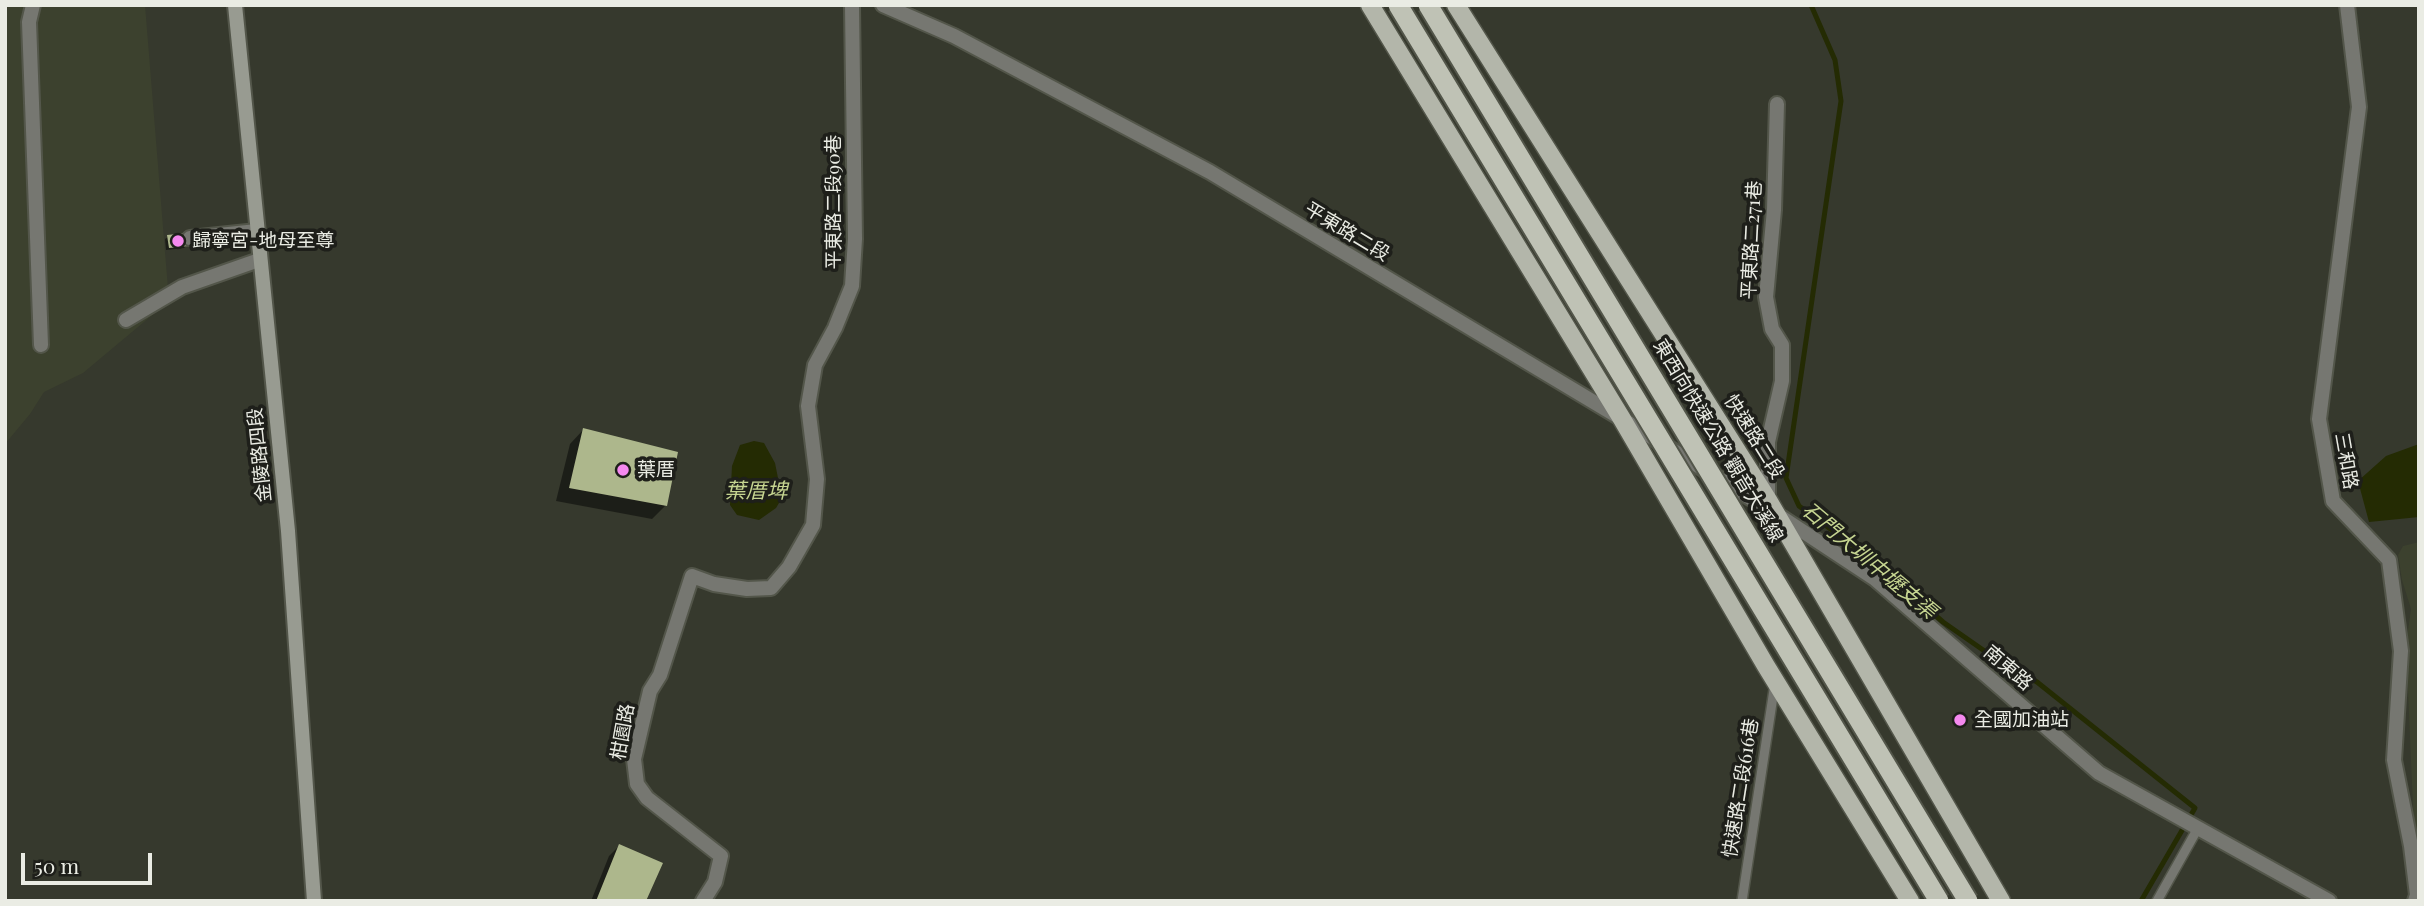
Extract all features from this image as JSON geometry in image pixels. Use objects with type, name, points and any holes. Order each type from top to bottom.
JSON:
[{"type":"highway","points":[[1398,5],[1938,901]]},
{"type":"highway","name":"東西向快速公路 觀音大溪線","points":[[1428,5],[1968,901]]},
{"type":"main road","name":"金陵路四段","points":[[234,5],[288,531],[314,901]]},
{"type":"main road","points":[[1370,5],[1622,419],[1775,681],[1910,901]]},
{"type":"main road","name":"快速路二段","points":[[1456,5],[1773,508],[2001,901]]},
{"type":"street","points":[[33,5],[29,22],[41,345]]},
{"type":"street","name":"平東路二段90巷","points":[[692,576],[714,584],[747,589],[771,588],[789,567],[813,525],[817,479],[808,406],[815,365],[835,328],[852,286],[855,239],[852,5]]},
{"type":"street","name":"平東路二段","points":[[883,5],[954,36],[1210,173],[1773,508]]},
{"type":"street","name":"三和路","points":[[2347,5],[2359,107],[2319,419],[2333,501],[2389,560],[2400,651],[2394,760],[2411,846],[2417,895],[2415,901]]},
{"type":"street","name":"平東路二271巷","points":[[1773,508],[1768,442],[1782,381],[1782,345],[1772,329],[1766,297],[1774,210],[1777,104]]},
{"type":"street","points":[[191,239],[257,231]]},
{"type":"street","points":[[126,320],[182,287],[259,260]]},
{"type":"street","name":"南東路","points":[[1773,508],[1875,579],[2099,773],[2329,901]]},
{"type":"street","name":"柑園路","points":[[692,576],[660,675],[650,691],[634,759],[637,785],[647,797],[721,856],[715,882],[703,901]]},
{"type":"lane","name":"快速路二段616巷","points":[[1742,901],[1775,681]]},
{"type":"lane","points":[[2157,901],[2197,827]]},
{"type":"shaded area","points":[[5,5],[145,5],[169,301],[83,373],[44,392],[5,444]]},
{"type":"shaded area","points":[[2419,542],[2419,884],[2414,831],[2406,644],[2411,609],[2398,555],[2403,546]]},
{"type":"water","name":"葉厝埤","points":[[754,441],[764,443],[775,463],[782,498],[776,508],[759,520],[737,515],[730,505],[732,466],[740,445]]},
{"type":"water","points":[[2419,444],[2419,517],[2369,522],[2358,481],[2386,456]]},
{"type":"building","name":"歸寧宮-地母至尊","points":[[187,233],[189,246],[169,248],[167,235]]},
{"type":"building","name":"葉厝","points":[[583,428],[678,452],[667,506],[569,488]]},
{"type":"building","points":[[619,844],[663,863],[646,901],[596,901]]},
{"type":"waterway","name":"石門大圳中壢支渠","points":[[1811,5],[1835,60],[1841,101],[1786,478],[1799,506],[1866,555],[1943,622],[1996,659],[2037,682],[2195,808],[2141,901]]},
{"type":"place","name":"歸寧宮-地母至尊","points":[[178,241]]},
{"type":"place","name":"葉厝","points":[[623,470]]},
{"type":"place","name":"全國加油站","points":[[1960,720]]}]
